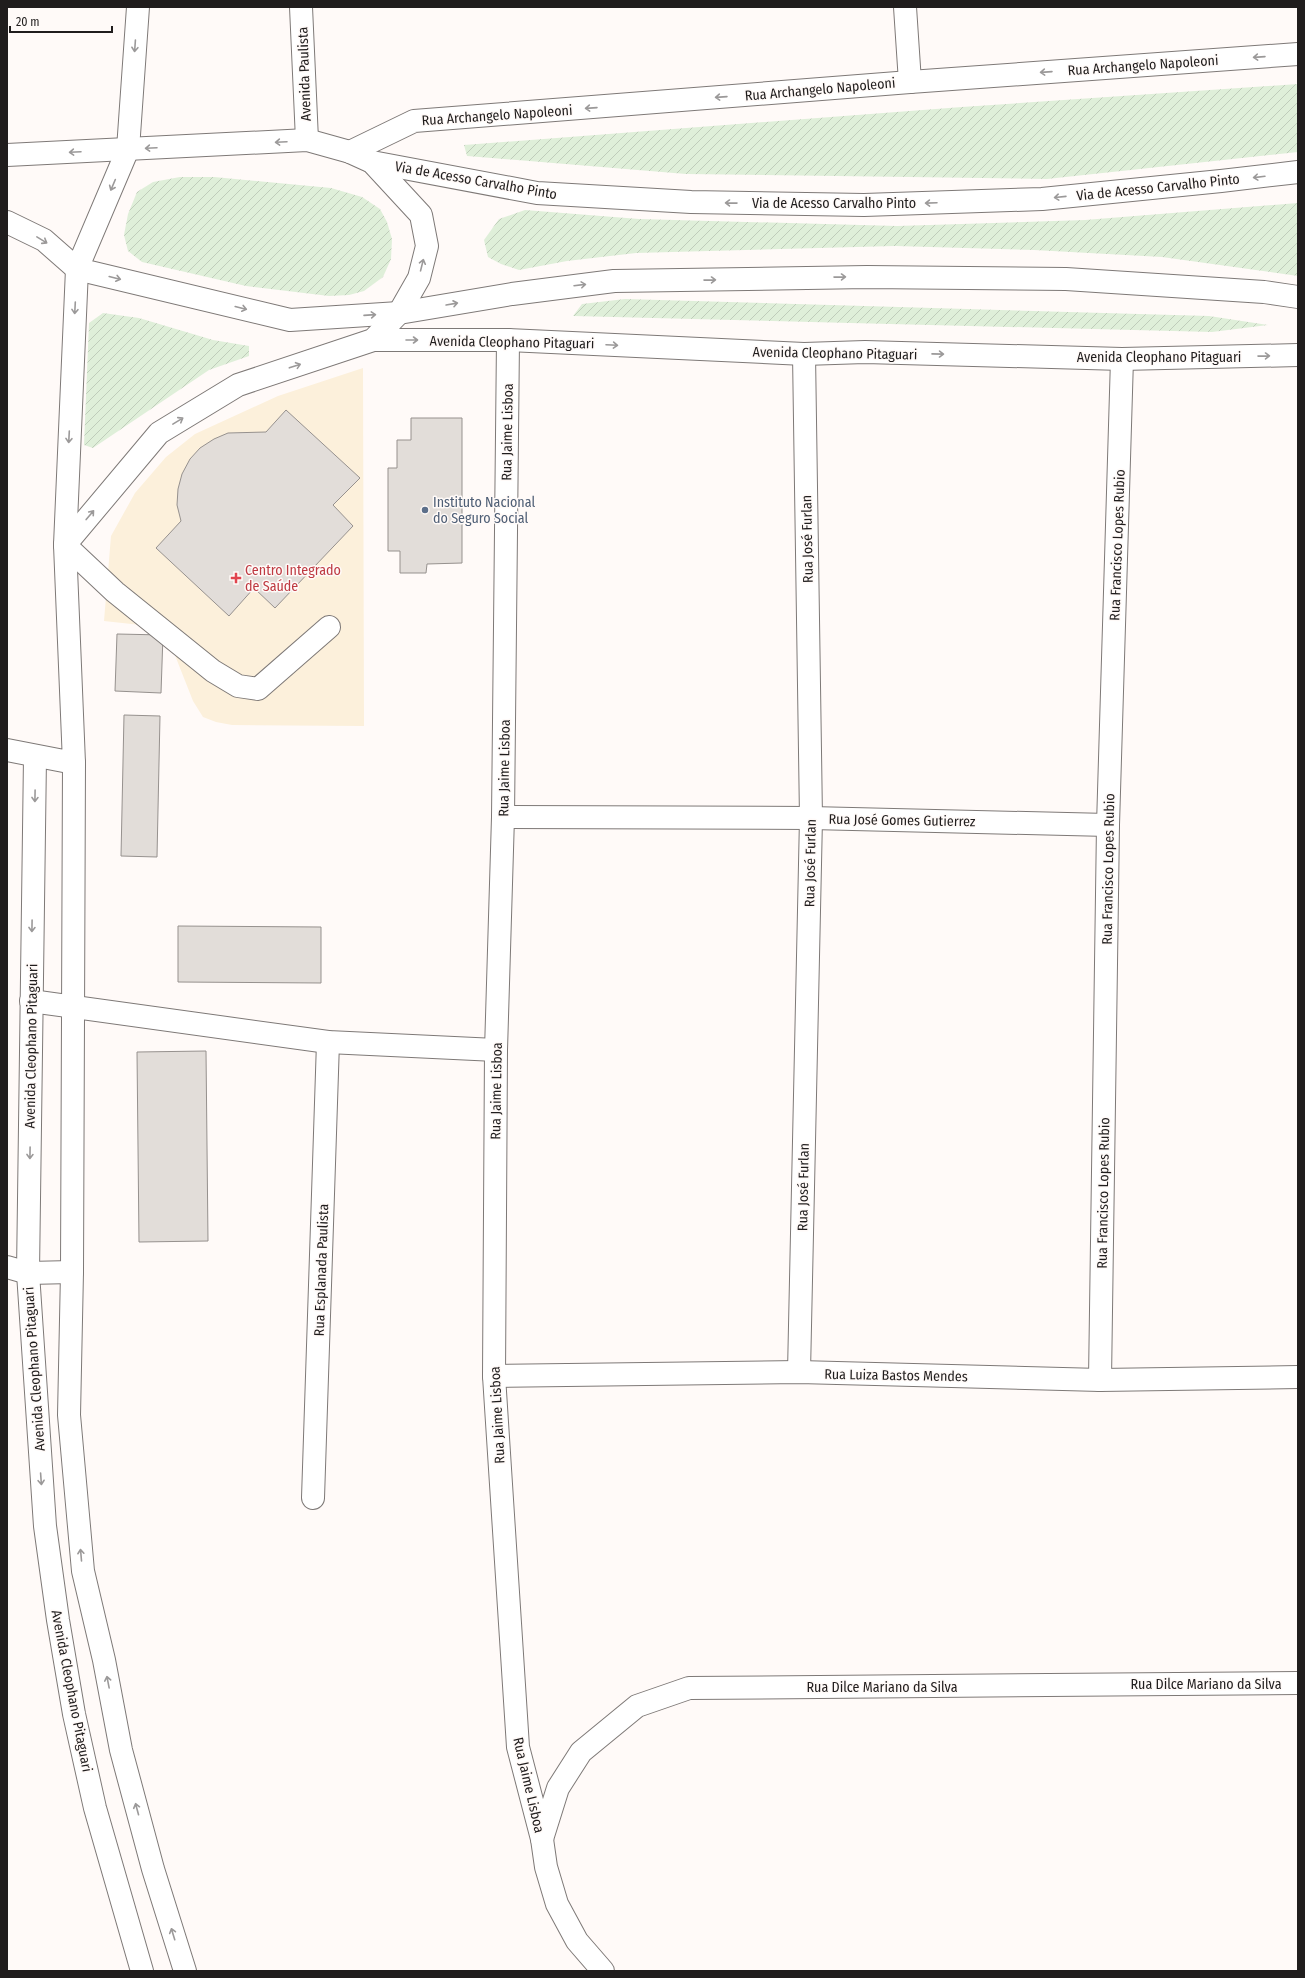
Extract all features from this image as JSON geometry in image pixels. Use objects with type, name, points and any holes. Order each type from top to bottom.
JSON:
[{"type":"street","points":[[138,7],[128,149],[77,268],[65,544],[74,763],[72,1272],[69,1415],[83,1571],[104,1660],[121,1750],[153,1869],[185,1971]]},
{"type":"street","name":"Avenida Paulista","points":[[301,7],[307,140]]},
{"type":"street","points":[[905,7],[910,82]]},
{"type":"street","name":"Rua Archangelo Napoleoni","points":[[350,152],[414,121],[910,82],[1298,54]]},
{"type":"street","points":[[7,155],[307,140],[350,152],[372,162]]},
{"type":"street","name":"Via de Acesso Carvalho Pinto","points":[[372,162],[537,194],[691,202],[864,205],[1042,199],[1298,172]]},
{"type":"street","name":"Avenida Cleophano Pitaguari","points":[[372,162],[421,215],[427,246],[419,278],[399,313],[373,340]]},
{"type":"street","points":[[7,222],[44,240],[77,268],[290,320],[399,313],[512,294],[614,281],[867,277],[1066,279],[1264,292],[1298,297]]},
{"type":"street","name":"Avenida Cleophano Pitaguari","points":[[65,544],[159,433],[238,384],[373,340],[508,340],[804,354],[865,352],[1122,358],[1298,355]]},
{"type":"street","name":"Rua Jaime Lisboa","points":[[508,340],[503,817],[496,1050],[494,1376],[518,1747],[542,1839],[546,1866],[557,1904],[577,1941],[602,1971]]},
{"type":"street","name":"Rua José Furlan","points":[[799,1372],[811,818],[804,354]]},
{"type":"street","name":"Rua Francisco Lopes Rubio","points":[[1100,1380],[1108,825],[1122,358]]},
{"type":"street","points":[[65,544],[115,592],[213,671],[238,686],[258,689],[330,627]]},
{"type":"street","points":[[7,750],[74,763]]},
{"type":"street","name":"Avenida Cleophano Pitaguari","points":[[35,756],[28,1273],[45,1526],[58,1620],[74,1714],[95,1808],[142,1971]]},
{"type":"street","name":"Rua José Gomes Gutierrez","points":[[503,817],[811,818],[1108,825]]},
{"type":"street","points":[[31,1001],[328,1042],[496,1050]]},
{"type":"street","name":"Rua Esplanada Paulista","points":[[314,1498],[328,1042]]},
{"type":"street","points":[[7,1267],[28,1273],[72,1272]]},
{"type":"street","name":"Rua Luiza Bastos Mendes","points":[[494,1376],[799,1372],[1100,1380],[1298,1377]]},
{"type":"street","name":"Rua Dilce Mariano da Silva","points":[[542,1839],[558,1788],[582,1752],[637,1706],[689,1688],[1298,1684]]},
{"type":"shaded area","name":"Centro Integrado de Saúde","points":[[363,368],[364,726],[232,725],[216,722],[203,717],[193,701],[167,635],[159,627],[104,621],[111,536],[135,493],[166,457],[195,434],[278,396]]},
{"type":"green space","points":[[1298,84],[1298,152],[1047,179],[686,174],[467,156],[464,145],[962,107]]},
{"type":"green space","points":[[180,177],[214,177],[331,188],[362,197],[380,209],[387,222],[392,239],[391,259],[383,277],[364,291],[349,295],[329,296],[246,286],[142,262],[128,251],[124,235],[128,214],[137,192],[153,182]]},
{"type":"green space","points":[[1298,203],[1298,276],[1162,257],[1034,250],[895,246],[636,253],[567,261],[519,270],[501,264],[488,257],[484,240],[499,219],[525,210],[639,219],[897,226],[1085,220]]},
{"type":"green space","points":[[625,299],[1209,316],[1268,325],[1212,332],[573,316],[582,304]]},
{"type":"green space","points":[[103,313],[139,318],[213,340],[249,346],[249,356],[209,370],[93,448],[84,445],[89,323]]},
{"type":"building","points":[[286,410],[360,478],[333,505],[353,526],[275,608],[254,588],[229,616],[156,548],[181,521],[177,505],[178,489],[182,474],[190,459],[200,448],[214,439],[228,433],[266,432]]},
{"type":"building","name":"Instituto Nacional do Seguro Social","points":[[411,418],[462,418],[462,563],[427,564],[426,573],[400,573],[400,551],[388,551],[388,468],[397,468],[397,440],[411,440]]},
{"type":"building","points":[[117,634],[163,635],[161,693],[115,691]]},
{"type":"building","points":[[124,715],[160,716],[157,857],[121,856]]},
{"type":"building","points":[[178,926],[321,927],[321,983],[178,982]]},
{"type":"building","points":[[206,1051],[208,1241],[139,1242],[137,1052]]},
{"type":"place","name":"Instituto Nacional do Seguro Social","points":[[425,510]]},
{"type":"place","name":"Centro Integrado de Saúde","points":[[236,578]]}]
